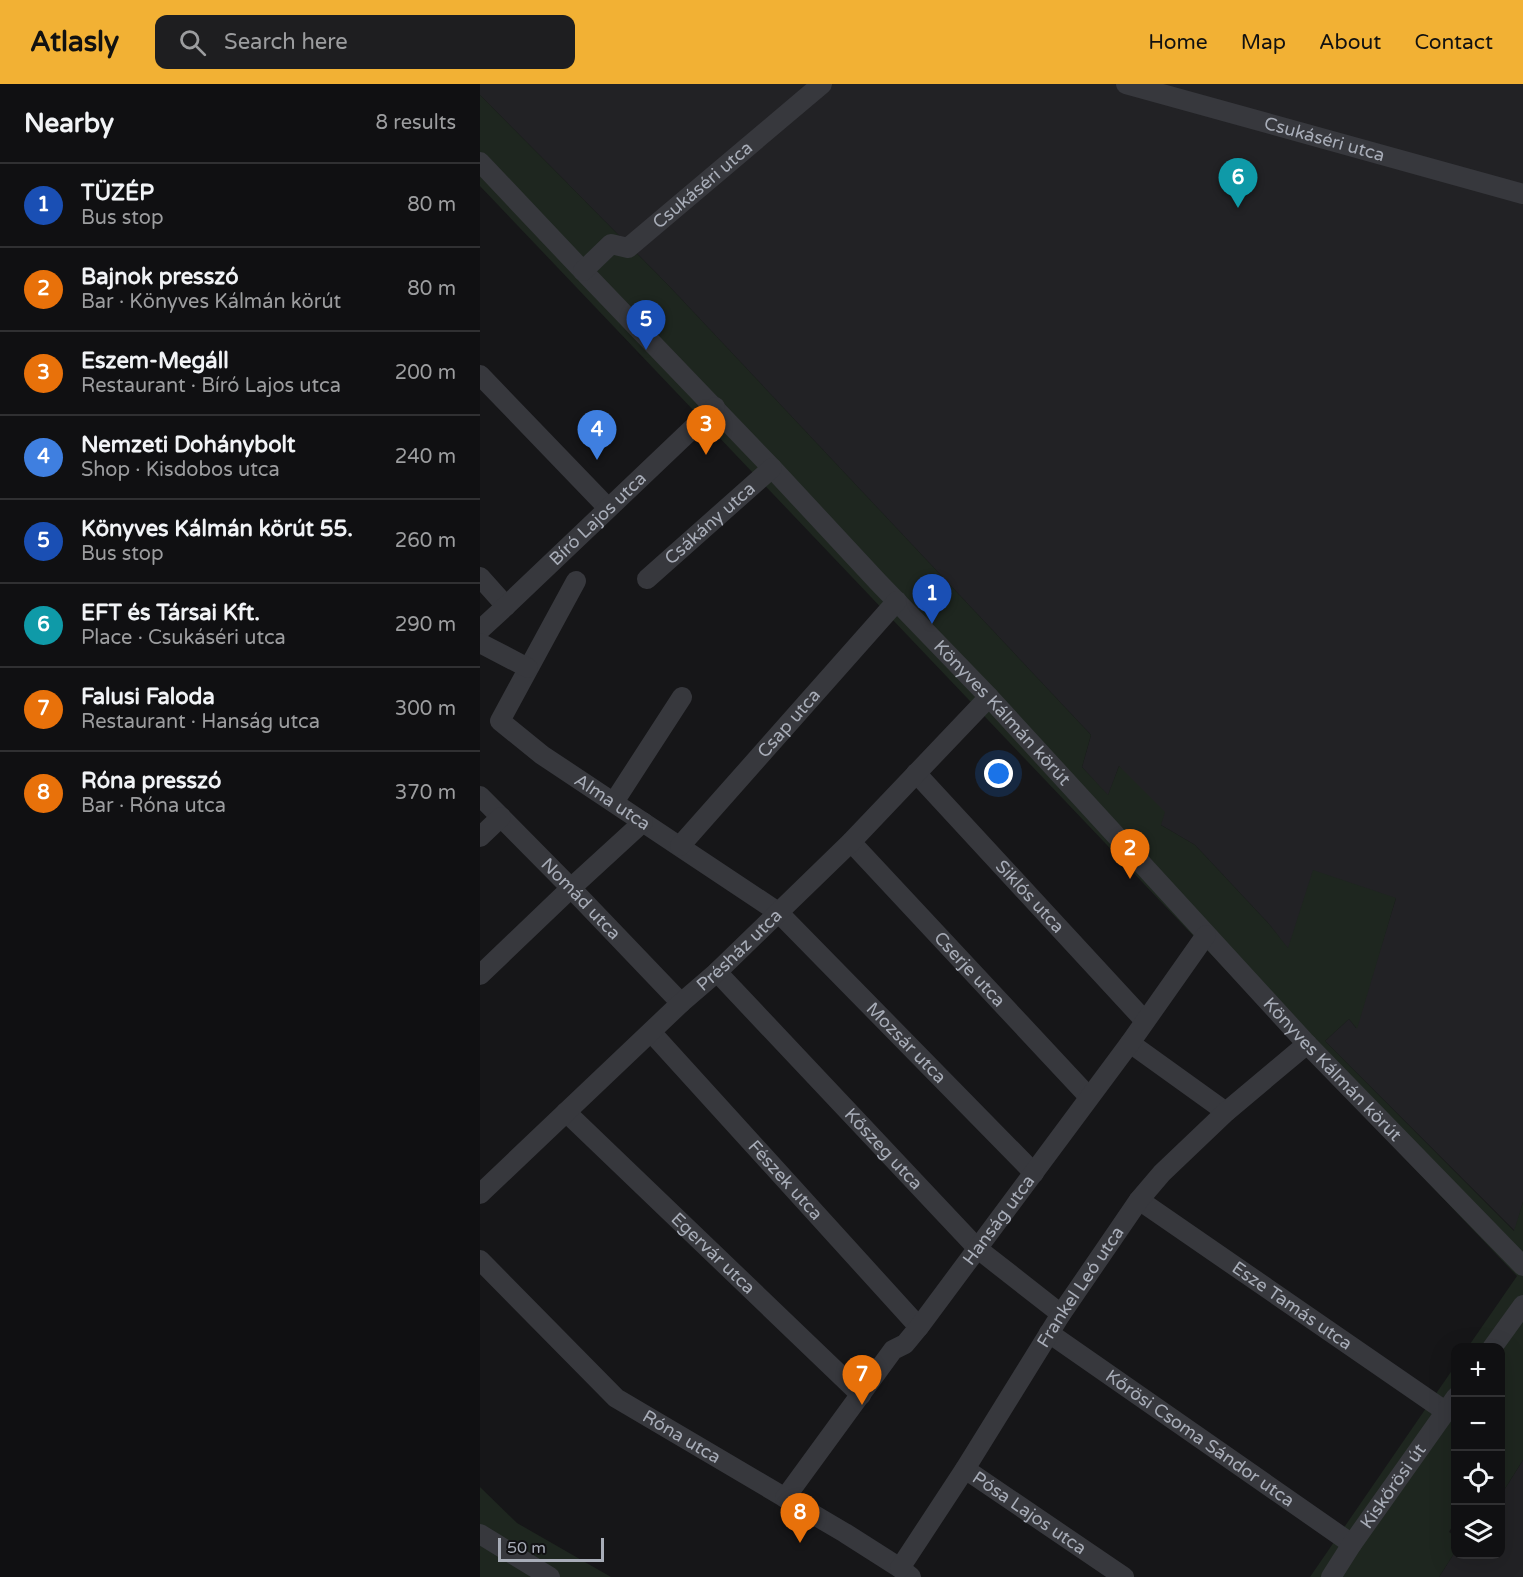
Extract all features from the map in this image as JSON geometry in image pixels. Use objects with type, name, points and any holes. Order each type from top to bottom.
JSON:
[{"type":"street","name":"Csukáséri utca","points":[[582,272],[611,244],[628,248],[822,84]]},
{"type":"street","name":"Csukáséri utca","points":[[1126,84],[1523,194]]},
{"type":"street","name":"Könyves Kálmán körút","points":[[480,162],[582,272],[715,407],[989,697],[1307,1044],[1523,1266]]},
{"type":"street","points":[[480,375],[608,508]]},
{"type":"street","name":"Bíró Lajos utca","points":[[480,630],[715,407]]},
{"type":"street","name":"Csákány utca","points":[[647,579],[772,468]]},
{"type":"street","points":[[480,577],[507,606]]},
{"type":"street","name":"Alma utca","points":[[576,581],[500,721],[542,755],[778,912]]},
{"type":"street","name":"Csap utca","points":[[680,846],[897,601]]},
{"type":"street","points":[[480,643],[528,668]]},
{"type":"street","points":[[614,802],[682,697]]},
{"type":"street","name":"Présház utca","points":[[480,1194],[717,972],[851,842],[989,697]]},
{"type":"street","name":"Siklós utca","points":[[916,773],[1144,1021]]},
{"type":"street","name":"Nomád utca","points":[[480,796],[681,1004]]},
{"type":"street","points":[[480,837],[501,817]]},
{"type":"street","points":[[480,975],[643,822]]},
{"type":"street","name":"Cserje utca","points":[[851,842],[1089,1097]]},
{"type":"street","name":"Mozsár utca","points":[[778,912],[1034,1173]]},
{"type":"street","name":"Hanság utca","points":[[785,1498],[893,1350],[905,1344],[978,1249],[1130,1043],[1206,935]]},
{"type":"street","name":"Kőszeg utca","points":[[717,972],[978,1249],[1061,1314]]},
{"type":"street","name":"Fészek utca","points":[[651,1032],[919,1327]]},
{"type":"street","points":[[1130,1043],[1226,1112]]},
{"type":"street","name":"Frankel Leó utca","points":[[905,1572],[1049,1333],[1139,1200],[1162,1173],[1226,1112],[1307,1044]]},
{"type":"street","name":"Egervár utca","points":[[566,1112],[861,1395]]},
{"type":"street","name":"Esze Tamás utca","points":[[1139,1200],[1450,1404]]},
{"type":"street","name":"Róna utca","points":[[480,1260],[616,1398],[905,1572]]},
{"type":"street","points":[[1495,1343],[1523,1305]]},
{"type":"street","name":"Kőrösi Csoma Sándor utca","points":[[1049,1333],[1352,1544]]},
{"type":"street","name":"Kiskőrösi út","points":[[1331,1577],[1450,1404]]},
{"type":"street","name":"Pósa Lajos utca","points":[[965,1469],[1124,1577]]},
{"type":"street","points":[[480,1534],[550,1577]]},
{"type":"shaded area","points":[[480,84],[1523,84],[1523,1202],[1515,1231],[1325,1041],[1349,1019],[1356,1028],[1396,898],[1288,949],[1269,924],[1195,845],[1161,825],[1119,766],[1108,796],[1082,767],[1091,735],[669,286],[480,95]]},
{"type":"shaded area","points":[[480,95],[669,286],[1091,735],[1082,767],[1108,795],[1119,766],[1165,812],[1161,825],[1195,845],[1269,924],[1288,948],[1313,870],[1396,898],[1357,1029],[1349,1019],[1325,1041],[1514,1231],[1523,1202],[1523,1460],[1505,1489],[1505,1343],[1471,1343],[1517,1276],[480,186]]},
{"type":"shaded area","points":[[1451,1372],[1451,1529],[1449,1532],[1451,1533],[1451,1558],[1439,1577],[1310,1577]]},
{"type":"shaded area","points":[[1523,1460],[1523,1577],[1439,1577],[1451,1558],[1505,1559],[1505,1489]]},
{"type":"shaded area","points":[[480,1487],[517,1523],[611,1577],[480,1577]]},
{"type":"place","name":"EFT és Társai Kft.","points":[[1238,208]]},
{"type":"place","name":"Könyves Kálmán körút 55.","points":[[646,350]]},
{"type":"place","name":"Eszem-Megáll","points":[[706,455]]},
{"type":"place","name":"Nemzeti Dohánybolt","points":[[597,460]]},
{"type":"place","name":"TÜZÉP","points":[[932,624]]},
{"type":"place","name":"Bajnok presszó","points":[[1130,879]]},
{"type":"place","name":"Falusi Faloda","points":[[862,1405]]},
{"type":"place","name":"Róna presszó","points":[[800,1543]]}]
